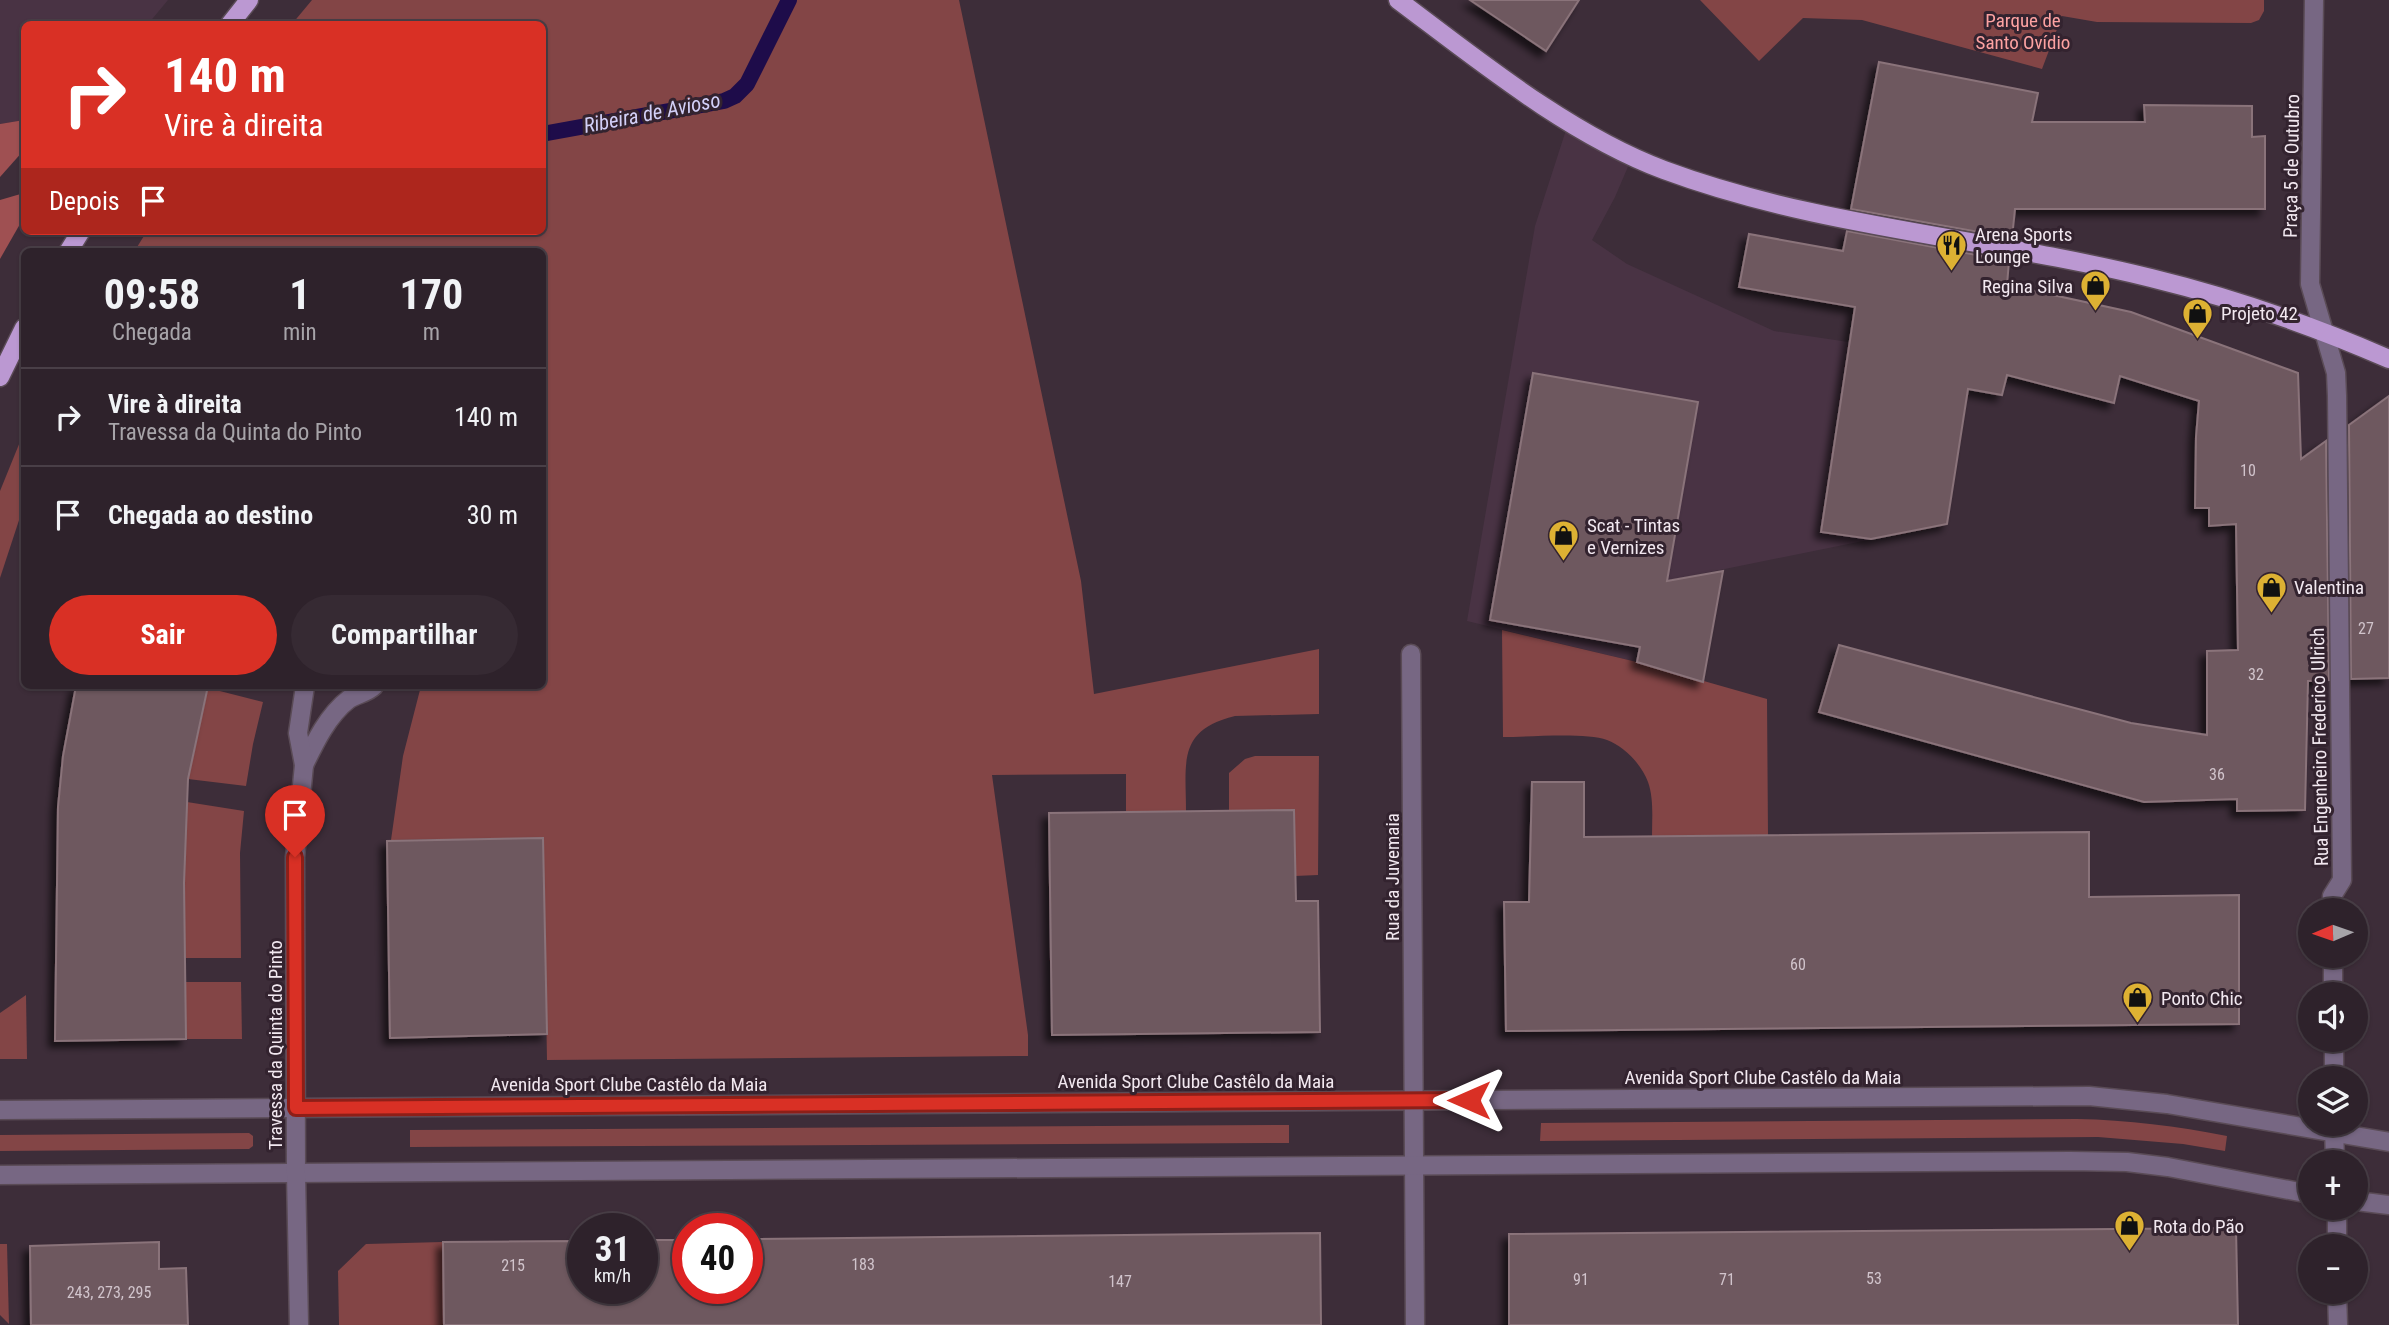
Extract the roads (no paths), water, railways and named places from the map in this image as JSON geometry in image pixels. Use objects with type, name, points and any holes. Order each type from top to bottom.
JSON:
[{"type":"main road","points":[[232,21],[249,0]]},
{"type":"main road","points":[[1398,0],[1568,122],[1662,170],[1760,200],[2149,278],[2242,303],[2323,330],[2389,359]]},
{"type":"main road","points":[[0,377],[21,334]]},
{"type":"street","name":"Praça 5 de Outubro","points":[[2314,0],[2310,284],[2323,330]]},
{"type":"street","name":"Rua Engenheiro Frederico Ulrich","points":[[2323,330],[2336,376],[2342,880],[2332,898]]},
{"type":"street","name":"Rua da Juvemaia","points":[[1411,654],[1415,1325]]},
{"type":"street","name":"Travessa da Quinta do Pinto","points":[[299,1325],[295,857],[304,765],[298,733],[305,689]]},
{"type":"street","name":"Travessa da Quinta do Pinto","points":[[304,765],[334,715],[351,698],[371,689]]},
{"type":"street","name":"Avenida Sport Clube Castêlo da Maia","points":[[0,1110],[2089,1096],[2166,1104],[2298,1124]]},
{"type":"street","name":"Avenida Sport Clube Castêlo da Maia","points":[[2364,1136],[2389,1142]]},
{"type":"street","points":[[0,1175],[2127,1162],[2298,1192]]},
{"type":"street","points":[[2368,1202],[2389,1205]]},
{"type":"street","points":[[2337,1304],[2337,1325]]},
{"type":"waterway","name":"Ribeira de Avioso","points":[[546,133],[724,101],[735,96],[747,84],[789,0]]},
{"type":"place","name":"Arena Sports Lounge","points":[[1952,272]]},
{"type":"place","name":"Regina Silva","points":[[2096,313]]},
{"type":"place","name":"Projeto 42","points":[[2198,340]]},
{"type":"place","name":"Scat - Tintas e Vernizes","points":[[1564,563]]},
{"type":"place","name":"Valentina","points":[[2271,614]]},
{"type":"place","name":"Ponto Chic","points":[[2138,1025]]},
{"type":"place","name":"Rota do Pão","points":[[2130,1253]]},
{"type":"park label","name":"Parque de Santo Ovídio","points":[[2023,31]]}]
